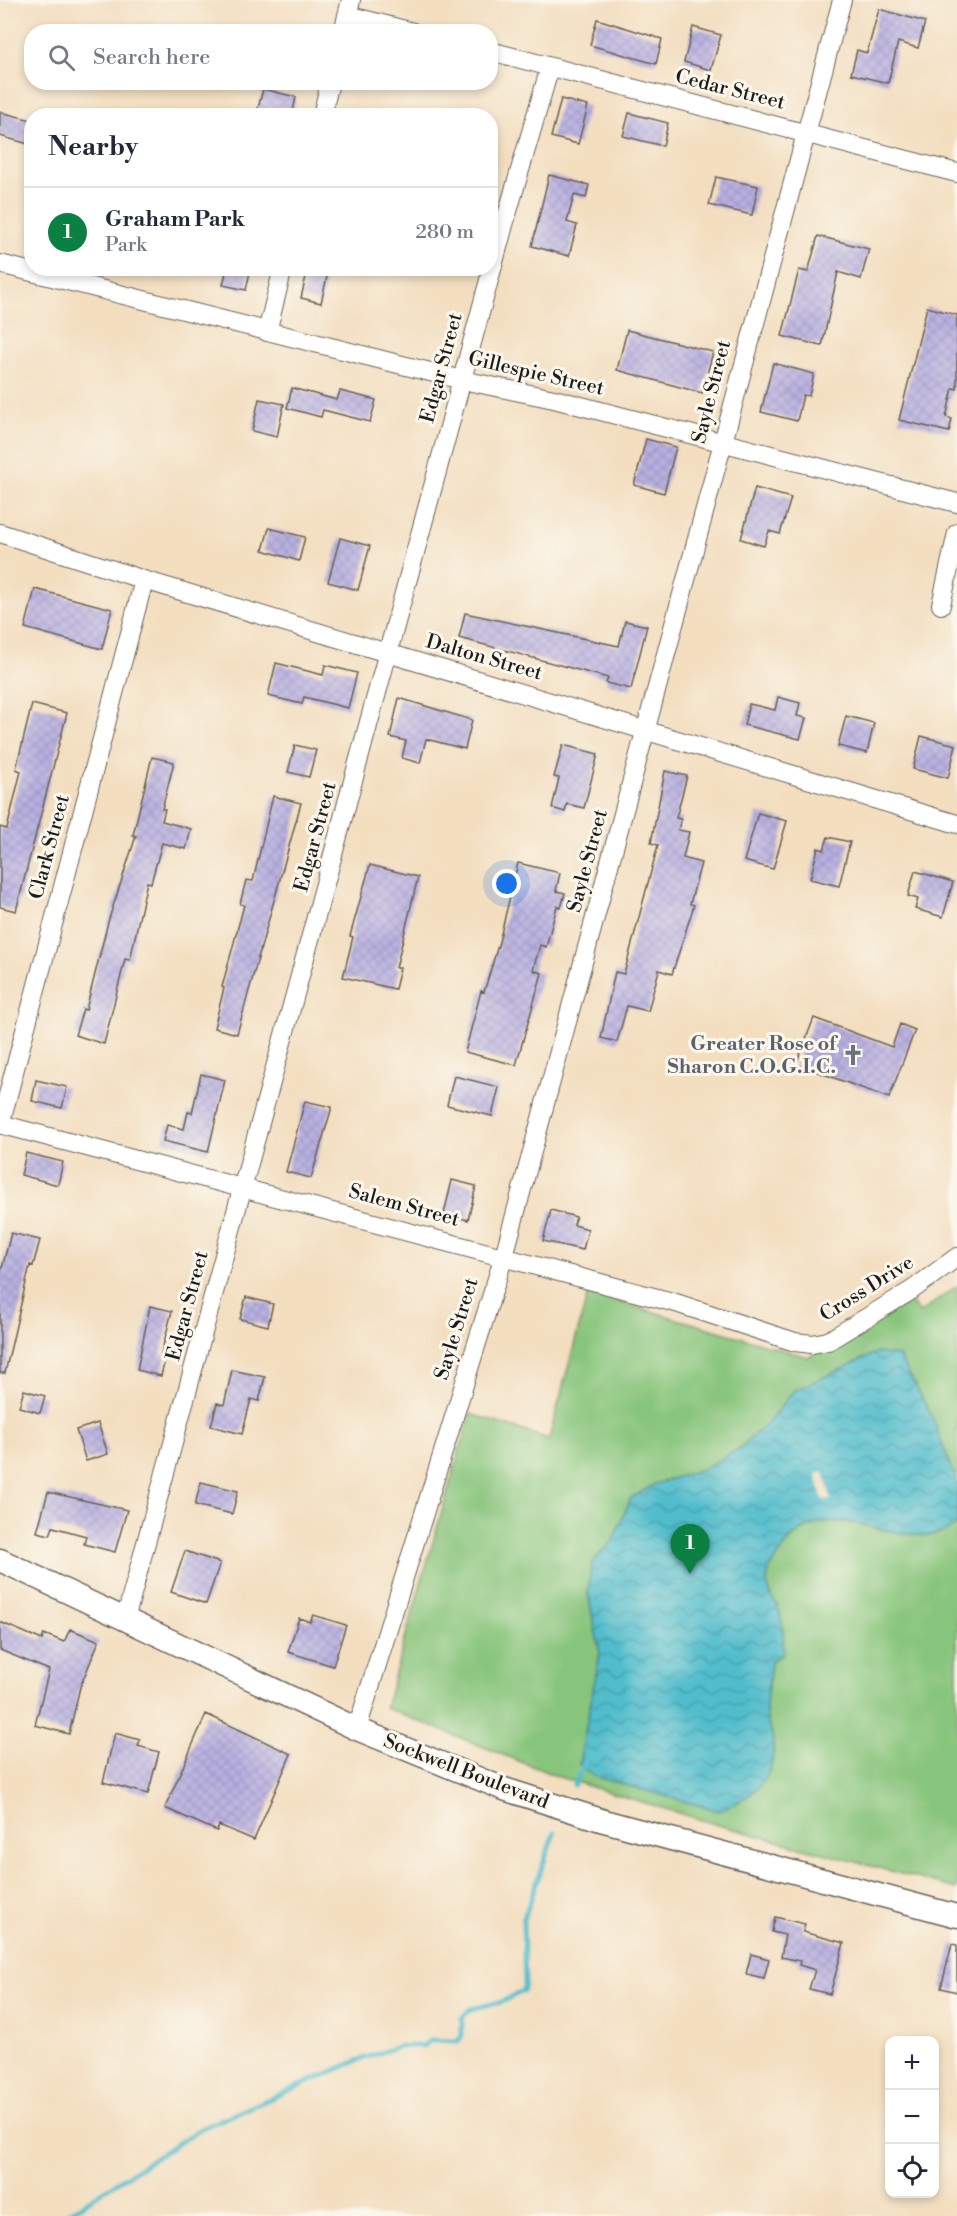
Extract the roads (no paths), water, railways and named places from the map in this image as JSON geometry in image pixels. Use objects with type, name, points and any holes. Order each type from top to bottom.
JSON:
[{"type":"main road","name":"Sockwell Boulevard","points":[[0,1560],[357,1729],[471,1776],[595,1818],[957,1916]]},
{"type":"street","name":"Sayle Street","points":[[357,1729],[504,1256],[842,0]]},
{"type":"street","points":[[347,15],[382,24]]},
{"type":"street","name":"Cedar Street","points":[[498,53],[957,173]]},
{"type":"street","name":"Edgar Street","points":[[498,252],[550,67]]},
{"type":"street","points":[[324,108],[328,90]]},
{"type":"street","name":"Gillespie Street","points":[[0,264],[24,270]]},
{"type":"street","name":"Gillespie Street","points":[[47,276],[462,380],[554,399],[957,502]]},
{"type":"street","points":[[267,332],[281,276]]},
{"type":"street","name":"Edgar Street","points":[[125,1620],[491,276]]},
{"type":"street","name":"Dalton Street","points":[[0,533],[144,580],[957,824]]},
{"type":"street","points":[[941,605],[957,533]]},
{"type":"street","name":"Clark Street","points":[[0,1125],[144,580]]},
{"type":"street","name":"Salem Street","points":[[0,1125],[504,1256],[676,1303],[795,1342]]},
{"type":"street","name":"Cross Drive","points":[[795,1342],[813,1344],[828,1341],[912,1290],[957,1257]]},
{"type":"water","points":[[876,1353],[899,1356],[932,1416],[953,1473],[957,1475],[957,1523],[939,1534],[917,1535],[844,1522],[820,1523],[798,1533],[780,1554],[770,1569],[767,1580],[769,1590],[780,1613],[784,1639],[783,1654],[771,1661],[767,1700],[766,1716],[773,1740],[773,1754],[766,1777],[752,1793],[719,1811],[593,1776],[579,1764],[600,1653],[588,1594],[592,1562],[612,1542],[631,1498],[655,1484],[703,1469],[737,1450],[768,1423],[793,1391]]},
{"type":"waterway","points":[[574,1785],[586,1761]]},
{"type":"waterway","points":[[64,2216],[200,2129],[359,2060],[400,2046],[424,2046],[430,2040],[459,2041],[462,2035],[462,2018],[470,2009],[501,2002],[523,1991],[525,1984],[523,1921],[554,1833]]},
{"type":"place","name":"Greater Rose of Sharon C.O.G.I.C.","points":[[853,1055]]},
{"type":"place","name":"Graham Park","points":[[690,1574]]}]
